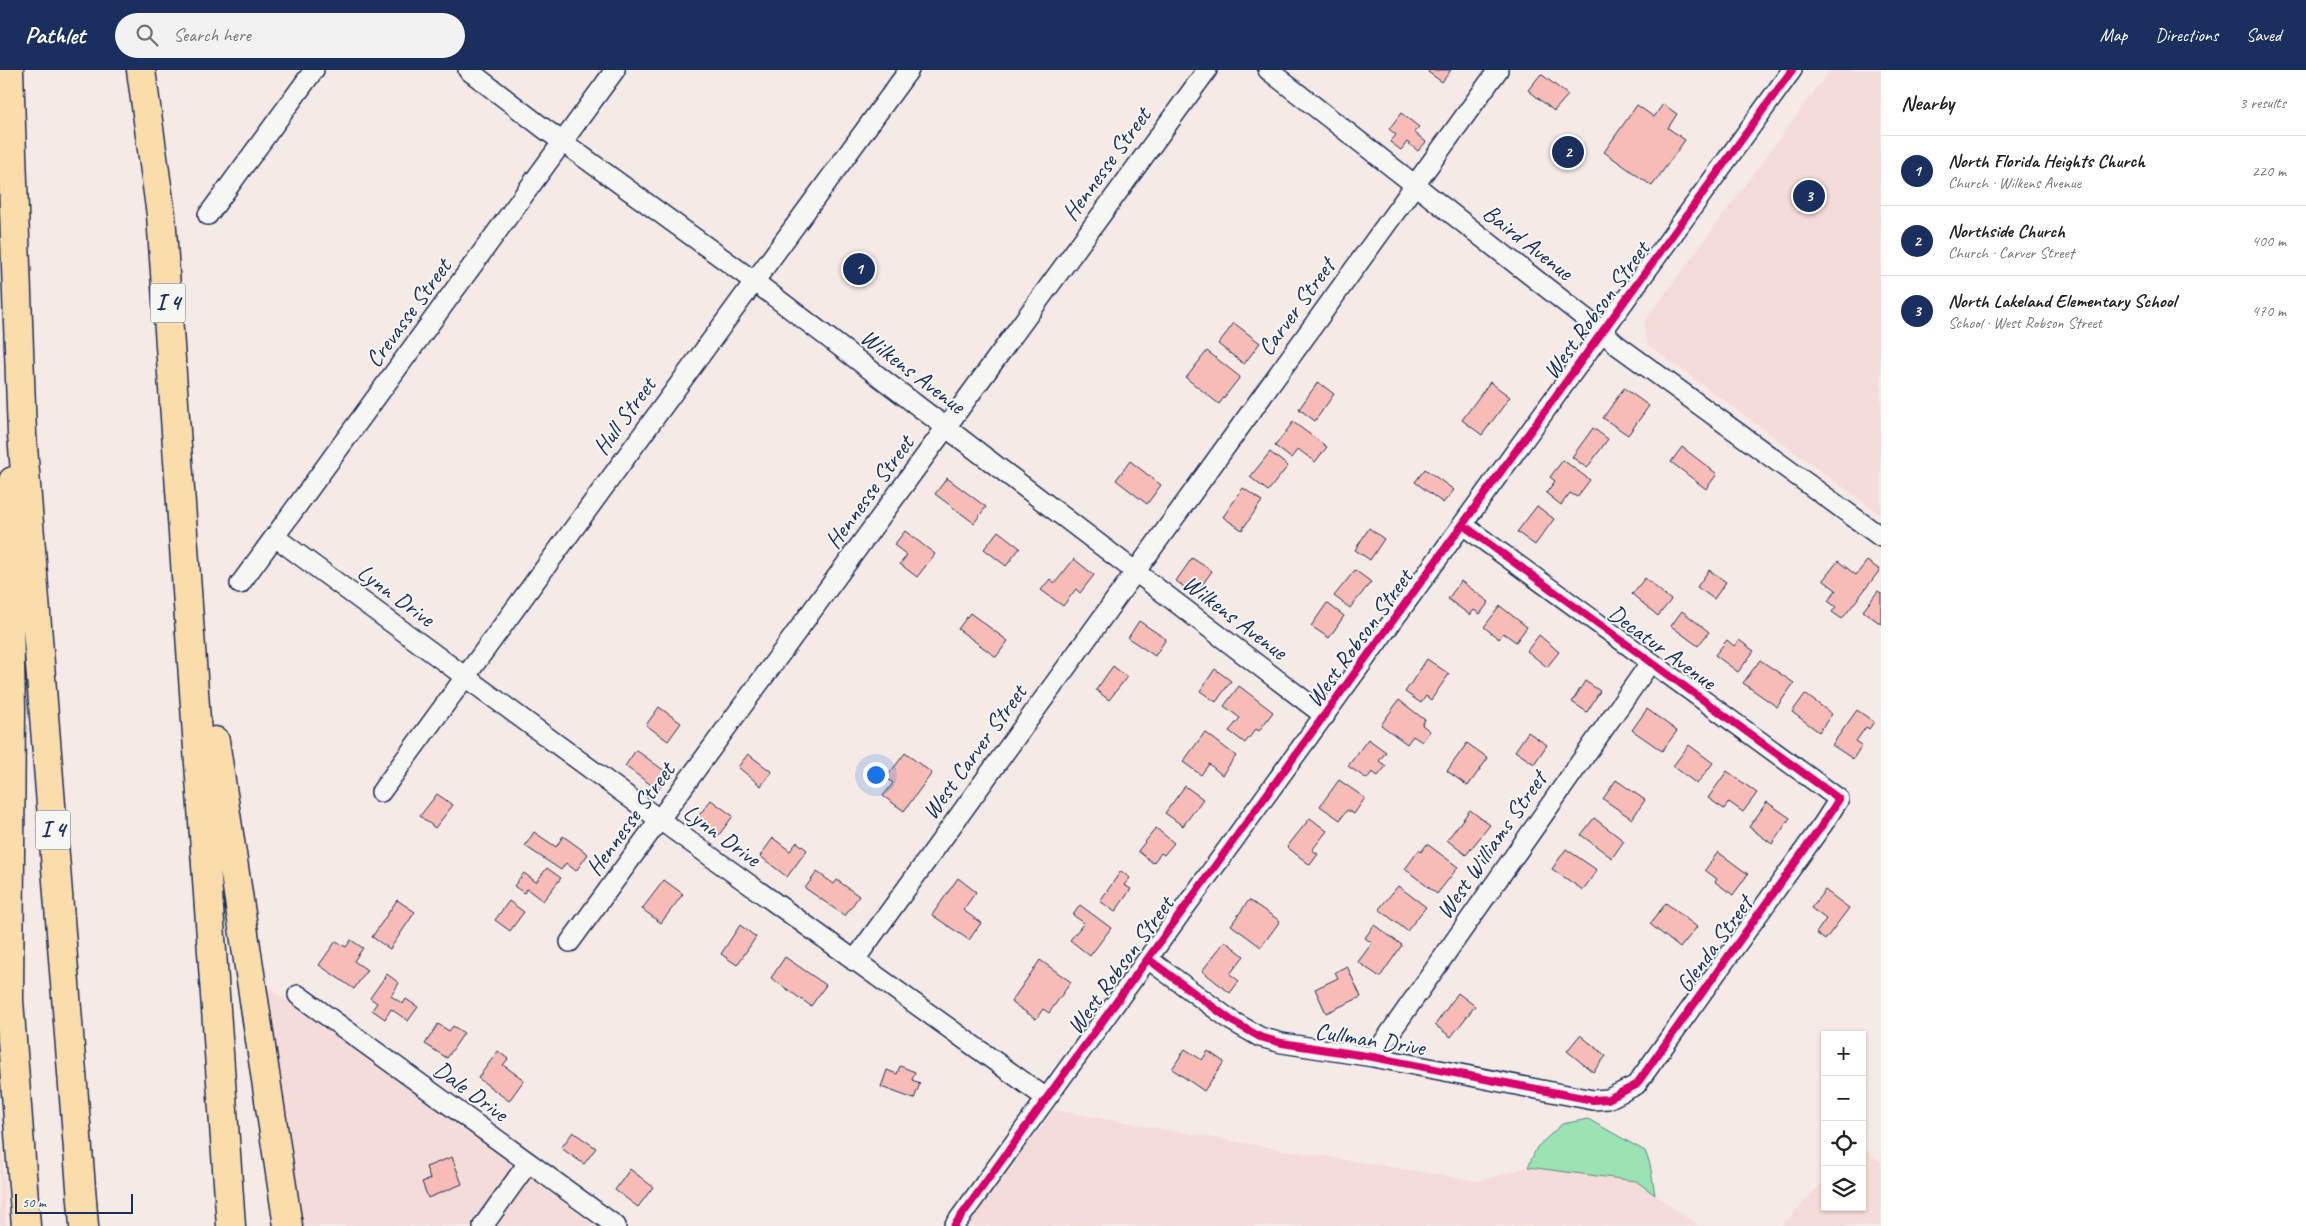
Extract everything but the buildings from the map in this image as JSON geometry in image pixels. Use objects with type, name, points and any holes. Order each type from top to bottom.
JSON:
[{"type":"highway","name":"I 4","points":[[9,70],[22,434],[84,1226]]},
{"type":"highway","name":"I 4","points":[[141,70],[162,215],[231,1226]]},
{"type":"highway","points":[[22,434],[10,496],[8,577],[11,709],[9,1000],[26,1226]]},
{"type":"highway","points":[[185,537],[288,1226]]},
{"type":"street","points":[[208,215],[314,70]]},
{"type":"street","name":"Wilkens Avenue","points":[[468,70],[755,282],[1324,716]]},
{"type":"street","name":"Crevasse Street","points":[[240,584],[615,70]]},
{"type":"street","name":"Hull Street","points":[[381,792],[909,70]]},
{"type":"street","name":"Hennesse Street","points":[[570,942],[1207,70]]},
{"type":"street","name":"Baird Avenue","points":[[1268,70],[1603,332],[1617,345],[1881,537]]},
{"type":"street","name":"Carver Street","points":[[1135,573],[1498,70]]},
{"type":"street","name":"West Robson Street","points":[[954,1226],[1792,70]]},
{"type":"street","name":"Decatur Avenue","points":[[1463,525],[1839,799]]},
{"type":"street","name":"Lynn Drive","points":[[275,538],[854,961],[1046,1098]]},
{"type":"street","name":"West Carver Street","points":[[854,961],[1135,573]]},
{"type":"street","name":"West Williams Street","points":[[1373,1057],[1650,663]]},
{"type":"street","name":"Glenda Street","points":[[1608,1099],[1636,1085],[1839,799]]},
{"type":"street","name":"Cullman Drive","points":[[1148,959],[1232,1021],[1260,1037],[1282,1044],[1373,1057],[1593,1100],[1608,1099]]},
{"type":"street","name":"Dale Drive","points":[[298,995],[616,1226]]},
{"type":"street","points":[[483,1226],[528,1163]]},
{"type":"shaded area","points":[[1830,70],[1881,70],[1881,515],[1648,345],[1645,334],[1644,322]]},
{"type":"shaded area","points":[[260,981],[595,1226],[297,1226]]},
{"type":"shaded area","points":[[0,1105],[6,1226],[0,1226]]},
{"type":"shaded area","points":[[1054,1110],[1478,1181],[1528,1167],[1636,1181],[1699,1226],[967,1226]]},
{"type":"shaded area","points":[[1866,1150],[1881,1162],[1881,1226],[1781,1226],[1821,1184],[1821,1211],[1866,1211]]},
{"type":"green space","points":[[1588,1119],[1645,1151],[1650,1164],[1655,1195],[1636,1181],[1528,1167],[1537,1147],[1562,1124]]},
{"type":"cycle path","points":[[954,1226],[1792,70]]},
{"type":"cycle path","points":[[1148,959],[1232,1021],[1260,1037],[1282,1043],[1373,1057],[1593,1100],[1608,1099],[1636,1085],[1839,799],[1463,525]]},
{"type":"place","name":"Northside Church","points":[[1568,152]]},
{"type":"place","name":"North Lakeland Elementary School","points":[[1809,196]]},
{"type":"place","name":"North Florida Heights Church","points":[[859,269]]}]
